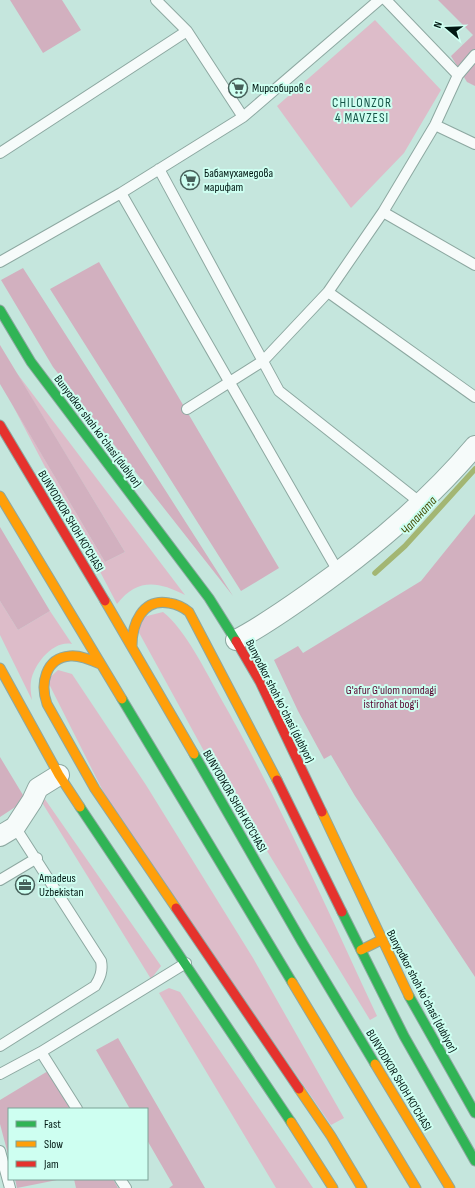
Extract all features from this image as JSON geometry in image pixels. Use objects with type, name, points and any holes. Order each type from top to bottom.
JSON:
[{"type":"main road","name":"Bunyodkor shoh koʻchasi (dublyor)","points":[[0,310],[31,362],[209,598],[236,640],[260,682],[381,940],[424,1025],[475,1113]]},
{"type":"main road","name":"BUNYODKOR SHOH KO'CHASI","points":[[0,425],[132,646],[302,942],[450,1188]]},
{"type":"main road","points":[[0,496],[416,1188]]},
{"type":"main road","points":[[132,646],[134,623],[139,613],[148,605],[158,602],[169,602],[180,606],[189,612],[249,724],[404,1036],[475,1161]]},
{"type":"main road","points":[[100,664],[80,657],[70,656],[60,659],[50,667],[44,677],[42,690],[46,704],[95,789],[331,1136],[362,1188]]},
{"type":"main road","points":[[0,668],[59,775],[266,1083],[333,1188]]},
{"type":"main road","points":[[361,950],[381,940]]},
{"type":"street","points":[[236,640],[257,629],[339,573],[385,537],[422,504],[475,446]]},
{"type":"street","points":[[8,832],[32,801],[38,788],[59,775]]},
{"type":"lane","points":[[156,0],[188,30],[243,117]]},
{"type":"lane","points":[[0,262],[121,192],[243,117],[379,0]]},
{"type":"lane","points":[[386,0],[458,75]]},
{"type":"lane","points":[[0,153],[188,30]]},
{"type":"lane","points":[[187,409],[263,362],[328,292],[383,212],[435,125],[458,75],[475,55]]},
{"type":"lane","points":[[435,125],[475,144]]},
{"type":"lane","points":[[159,169],[279,391],[422,504]]},
{"type":"lane","points":[[121,192],[339,573]]},
{"type":"lane","points":[[383,212],[475,265]]},
{"type":"lane","points":[[328,292],[475,397]]},
{"type":"lane","points":[[0,1046],[95,986],[101,974],[101,961],[37,858],[8,832]]},
{"type":"lane","points":[[0,880],[37,858]]},
{"type":"lane","points":[[0,1074],[40,1052],[186,963]]},
{"type":"lane","points":[[40,1052],[76,1108]]},
{"type":"lane","points":[[0,1151],[10,1188]]},
{"type":"shaded area","points":[[375,20],[441,90],[404,153],[351,208],[277,106]]},
{"type":"shaded area","points":[[16,372],[185,595],[166,587],[148,584],[132,590],[117,604],[12,404],[105,562],[125,552]]},
{"type":"shaded area","points":[[0,601],[18,630],[50,611],[72,644],[65,644],[51,649],[40,661],[31,681],[32,700],[0,635]]},
{"type":"shaded area","points":[[163,612],[179,629],[202,664],[262,775],[302,855],[377,1016],[370,1020],[264,846],[205,753],[137,629],[139,618]]},
{"type":"shaded area","points":[[58,670],[72,674],[146,785],[253,958],[344,1118],[331,1125],[112,809],[47,680]]},
{"type":"shaded area","points":[[42,795],[161,966],[151,979],[38,796]]},
{"type":"shaded area","points":[[169,988],[180,992],[313,1188],[276,1188],[159,993]]},
{"type":"green space","points":[[10,0],[62,0],[81,30],[43,53]]},
{"type":"green space","points":[[438,0],[475,0],[475,86],[467,82],[451,56],[473,35]]},
{"type":"green space","points":[[99,262],[279,568],[241,591],[50,289]]},
{"type":"green space","points":[[23,268],[233,596],[53,367],[1,280]]},
{"type":"green space","points":[[0,345],[125,552],[105,562],[0,384]]},
{"type":"green space","name":"G'afur G'ulom nomdagi istirohat bog'i","points":[[475,514],[475,977],[355,796],[331,755],[324,759],[298,711],[274,660],[298,646],[303,653],[421,581]]},
{"type":"green space","points":[[0,527],[50,611],[18,630],[0,601]]},
{"type":"green space","points":[[0,757],[26,800],[0,817]]},
{"type":"green space","points":[[118,1038],[205,1188],[169,1188],[173,1185],[148,1142],[148,1108],[129,1108],[96,1050]]},
{"type":"green space","points":[[48,1071],[70,1108],[8,1108],[8,1154],[0,1124],[0,1100]]},
{"type":"green space","points":[[15,1180],[57,1180],[17,1188]]},
{"type":"green space","points":[[74,1180],[114,1180],[118,1188],[76,1188]]},
{"type":"waterway","name":"Чапаната","points":[[375,573],[405,546],[475,469]]},
{"type":"traffic: fast","points":[[0,310],[31,362],[209,598],[236,641]]},
{"type":"traffic: fast","points":[[122,699],[292,982]]},
{"type":"traffic: fast","points":[[194,754],[302,942],[375,1064]]},
{"type":"traffic: fast","points":[[80,807],[291,1122]]},
{"type":"traffic: fast","points":[[342,912],[404,1036],[475,1161]]},
{"type":"traffic: fast","points":[[409,996],[475,1113]]},
{"type":"traffic: slow","points":[[0,496],[122,699]]},
{"type":"traffic: slow","points":[[105,601],[194,754]]},
{"type":"traffic: slow","points":[[132,646],[134,629],[140,614],[145,609],[160,603],[172,603],[189,612],[277,780]]},
{"type":"traffic: slow","points":[[100,664],[78,656],[62,658],[55,662],[46,673],[44,688],[47,704],[95,789],[176,908]]},
{"type":"traffic: slow","points":[[0,668],[59,775],[80,807]]},
{"type":"traffic: slow","points":[[322,812],[409,996]]},
{"type":"traffic: slow","points":[[361,950],[381,940]]},
{"type":"traffic: slow","points":[[292,982],[416,1188]]},
{"type":"traffic: slow","points":[[375,1064],[450,1188]]},
{"type":"traffic: slow","points":[[299,1089],[331,1136],[362,1188]]},
{"type":"traffic: slow","points":[[291,1122],[333,1188]]},
{"type":"traffic: jam","points":[[0,425],[105,601]]},
{"type":"traffic: jam","points":[[236,641],[260,682],[322,812]]},
{"type":"traffic: jam","points":[[277,780],[342,912]]},
{"type":"traffic: jam","points":[[176,908],[299,1089]]},
{"type":"place","name":"Мирсобиров с","points":[[238,88]]},
{"type":"place","name":"Бабамухамедова марифат","points":[[190,180]]},
{"type":"place","name":"Amadeus Uzbekistan","points":[[25,885]]},
{"type":"district","name":"CHILONZOR 4 MAVZESI","points":[[362,110]]}]
